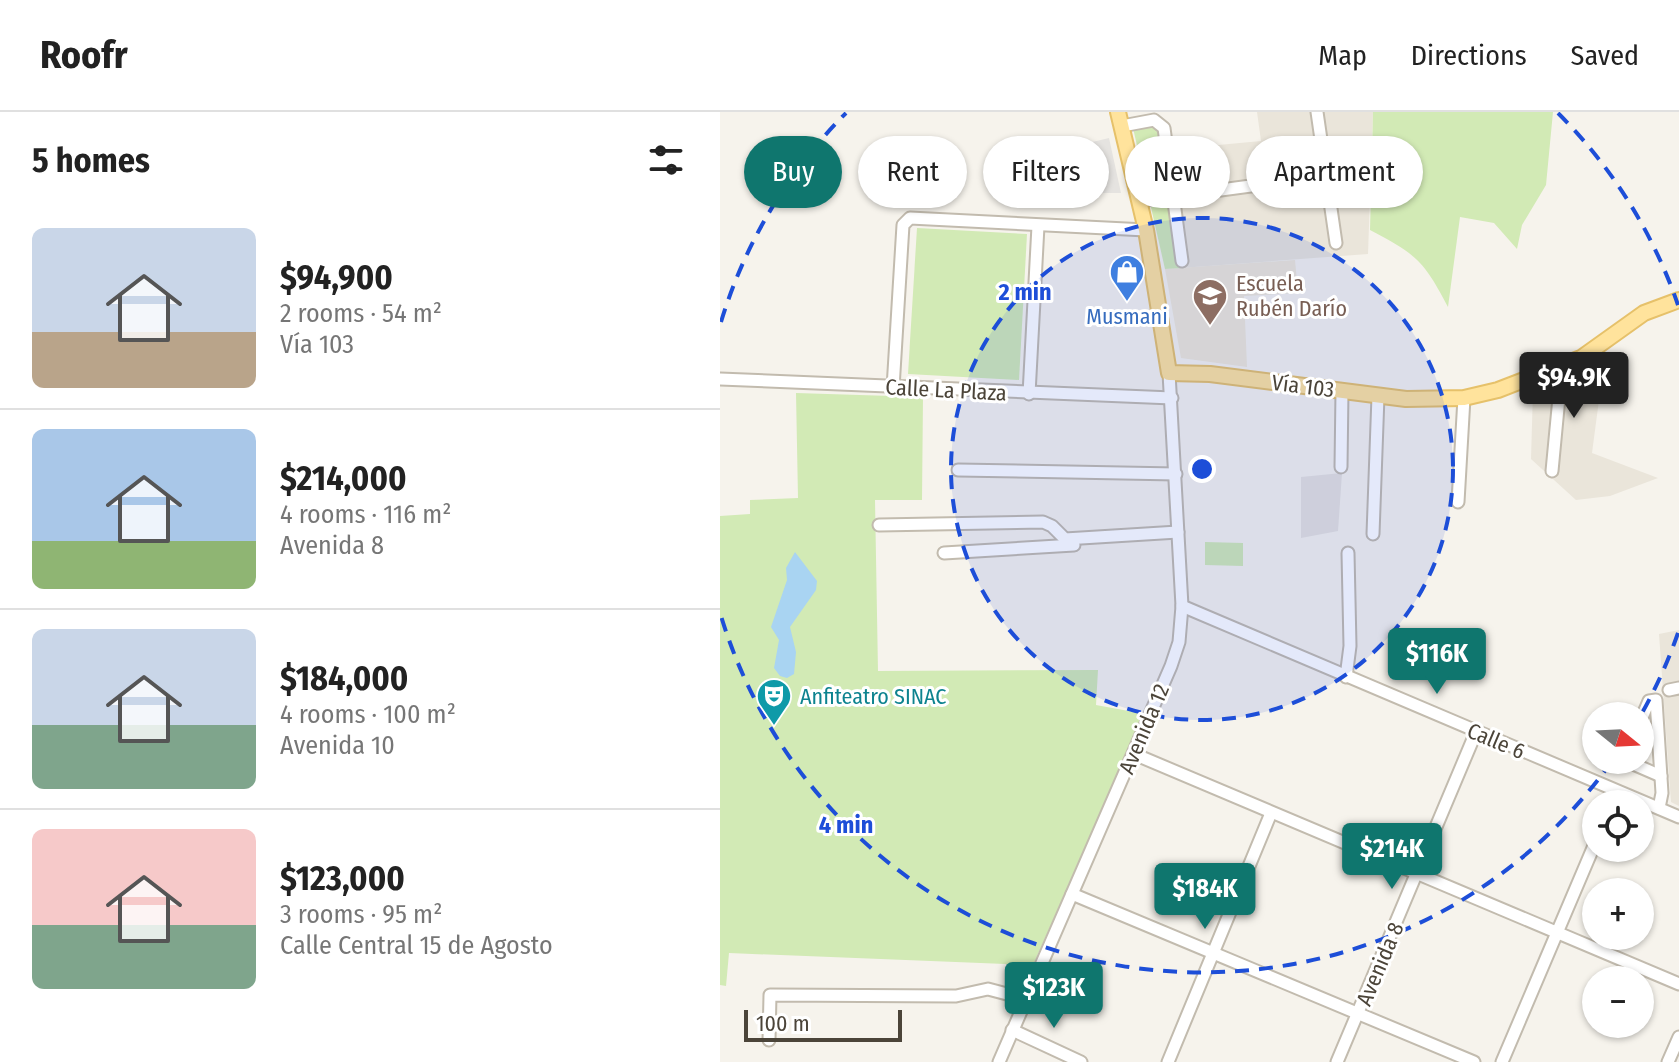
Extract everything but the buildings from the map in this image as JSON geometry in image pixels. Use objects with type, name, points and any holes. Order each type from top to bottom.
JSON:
[{"type":"main road","points":[[1120,119],[1125,141]]},
{"type":"main road","points":[[1141,208],[1169,373]]},
{"type":"main road","name":"Vía 103","points":[[1169,373],[1210,374],[1430,401],[1464,398],[1498,390],[1562,366],[1594,350],[1644,313],[1679,300]]},
{"type":"street","points":[[1317,112],[1320,136]]},
{"type":"street","points":[[1120,119],[1154,120],[1164,128],[1165,136]]},
{"type":"street","points":[[1175,208],[1182,261]]},
{"type":"street","points":[[1330,208],[1336,243]]},
{"type":"street","points":[[893,388],[903,225],[910,218],[1146,230]]},
{"type":"street","points":[[1029,394],[1038,226]]},
{"type":"street","points":[[1552,471],[1562,366]]},
{"type":"street","name":"Avenida 12","points":[[999,1062],[1134,754],[1179,642],[1182,606],[1169,373]]},
{"type":"street","name":"Calle La Plaza","points":[[720,379],[1172,398]]},
{"type":"street","points":[[1341,467],[1342,391]]},
{"type":"street","points":[[1373,534],[1378,396]]},
{"type":"street","points":[[1458,502],[1464,398]]},
{"type":"street","points":[[958,470],[1176,474]]},
{"type":"street","points":[[879,525],[1043,522],[1065,539],[1178,535]]},
{"type":"street","points":[[944,553],[1178,535]]},
{"type":"street","points":[[1346,677],[1350,646],[1348,553]]},
{"type":"street","name":"Calle 6","points":[[1182,606],[1613,790]]},
{"type":"street","points":[[1649,702],[1656,700],[1661,776],[1659,808]]},
{"type":"street","name":"Avenida 8","points":[[1337,1062],[1476,732]]},
{"type":"street","points":[[1134,754],[1679,984]]},
{"type":"street","points":[[1654,773],[1661,776]]},
{"type":"street","name":"Calle 6","points":[[1654,806],[1679,817]]},
{"type":"street","points":[[1168,1062],[1271,813]]},
{"type":"street","points":[[1502,1062],[1587,862]]},
{"type":"street","points":[[1072,894],[1474,1062]]},
{"type":"street","points":[[769,1040],[770,995],[956,996],[988,989],[1026,999]]},
{"type":"street","points":[[1012,1030],[1057,1056],[1081,1062]]},
{"type":"street","points":[[1668,1062],[1679,1037]]},
{"type":"shaded area","points":[[1257,112],[1373,112],[1372,136],[1260,136]]},
{"type":"shaded area","points":[[1109,138],[1121,193],[1109,193]]},
{"type":"shaded area","points":[[1246,142],[1246,208],[1370,208],[1368,254],[1181,268],[1173,208],[1230,208],[1230,144]]},
{"type":"shaded area","name":"Escuela Rubén Darío","points":[[1295,260],[1298,293],[1244,296],[1247,367],[1181,358],[1165,269]]},
{"type":"shaded area","points":[[1604,362],[1592,453],[1658,478],[1610,496],[1576,500],[1531,459],[1533,390]]},
{"type":"shaded area","points":[[1342,473],[1338,531],[1301,538],[1301,477]]},
{"type":"shaded area","points":[[1679,630],[1679,806],[1671,802],[1659,634]]},
{"type":"green space","points":[[1373,112],[1553,112],[1546,185],[1522,225],[1517,249],[1494,223],[1460,217],[1448,307],[1417,260],[1370,230],[1371,208],[1423,208],[1423,136],[1372,136]]},
{"type":"green space","points":[[1151,125],[1160,130],[1161,136],[1135,136],[1133,128]]},
{"type":"green space","points":[[1151,208],[1172,208],[1181,268],[1165,269]]},
{"type":"green space","points":[[917,228],[1027,234],[1019,380],[908,374]]},
{"type":"green space","points":[[796,393],[923,397],[922,500],[875,500],[878,671],[1098,670],[1096,705],[1145,714],[1033,965],[729,953],[726,986],[720,985],[720,516],[750,514],[750,500],[798,498]]},
{"type":"green space","points":[[1205,542],[1243,543],[1243,566],[1205,565]]},
{"type":"water","points":[[795,552],[817,581],[816,590],[790,627],[796,652],[794,674],[787,678],[780,676],[774,668],[779,640],[771,627],[787,580],[786,568]]},
{"type":"place","name":"Musmani","points":[[1127,303]]},
{"type":"place","name":"Escuela Rubén Darío","points":[[1210,327]]},
{"type":"place","name":"Anfiteatro SINAC","points":[[774,727]]}]
